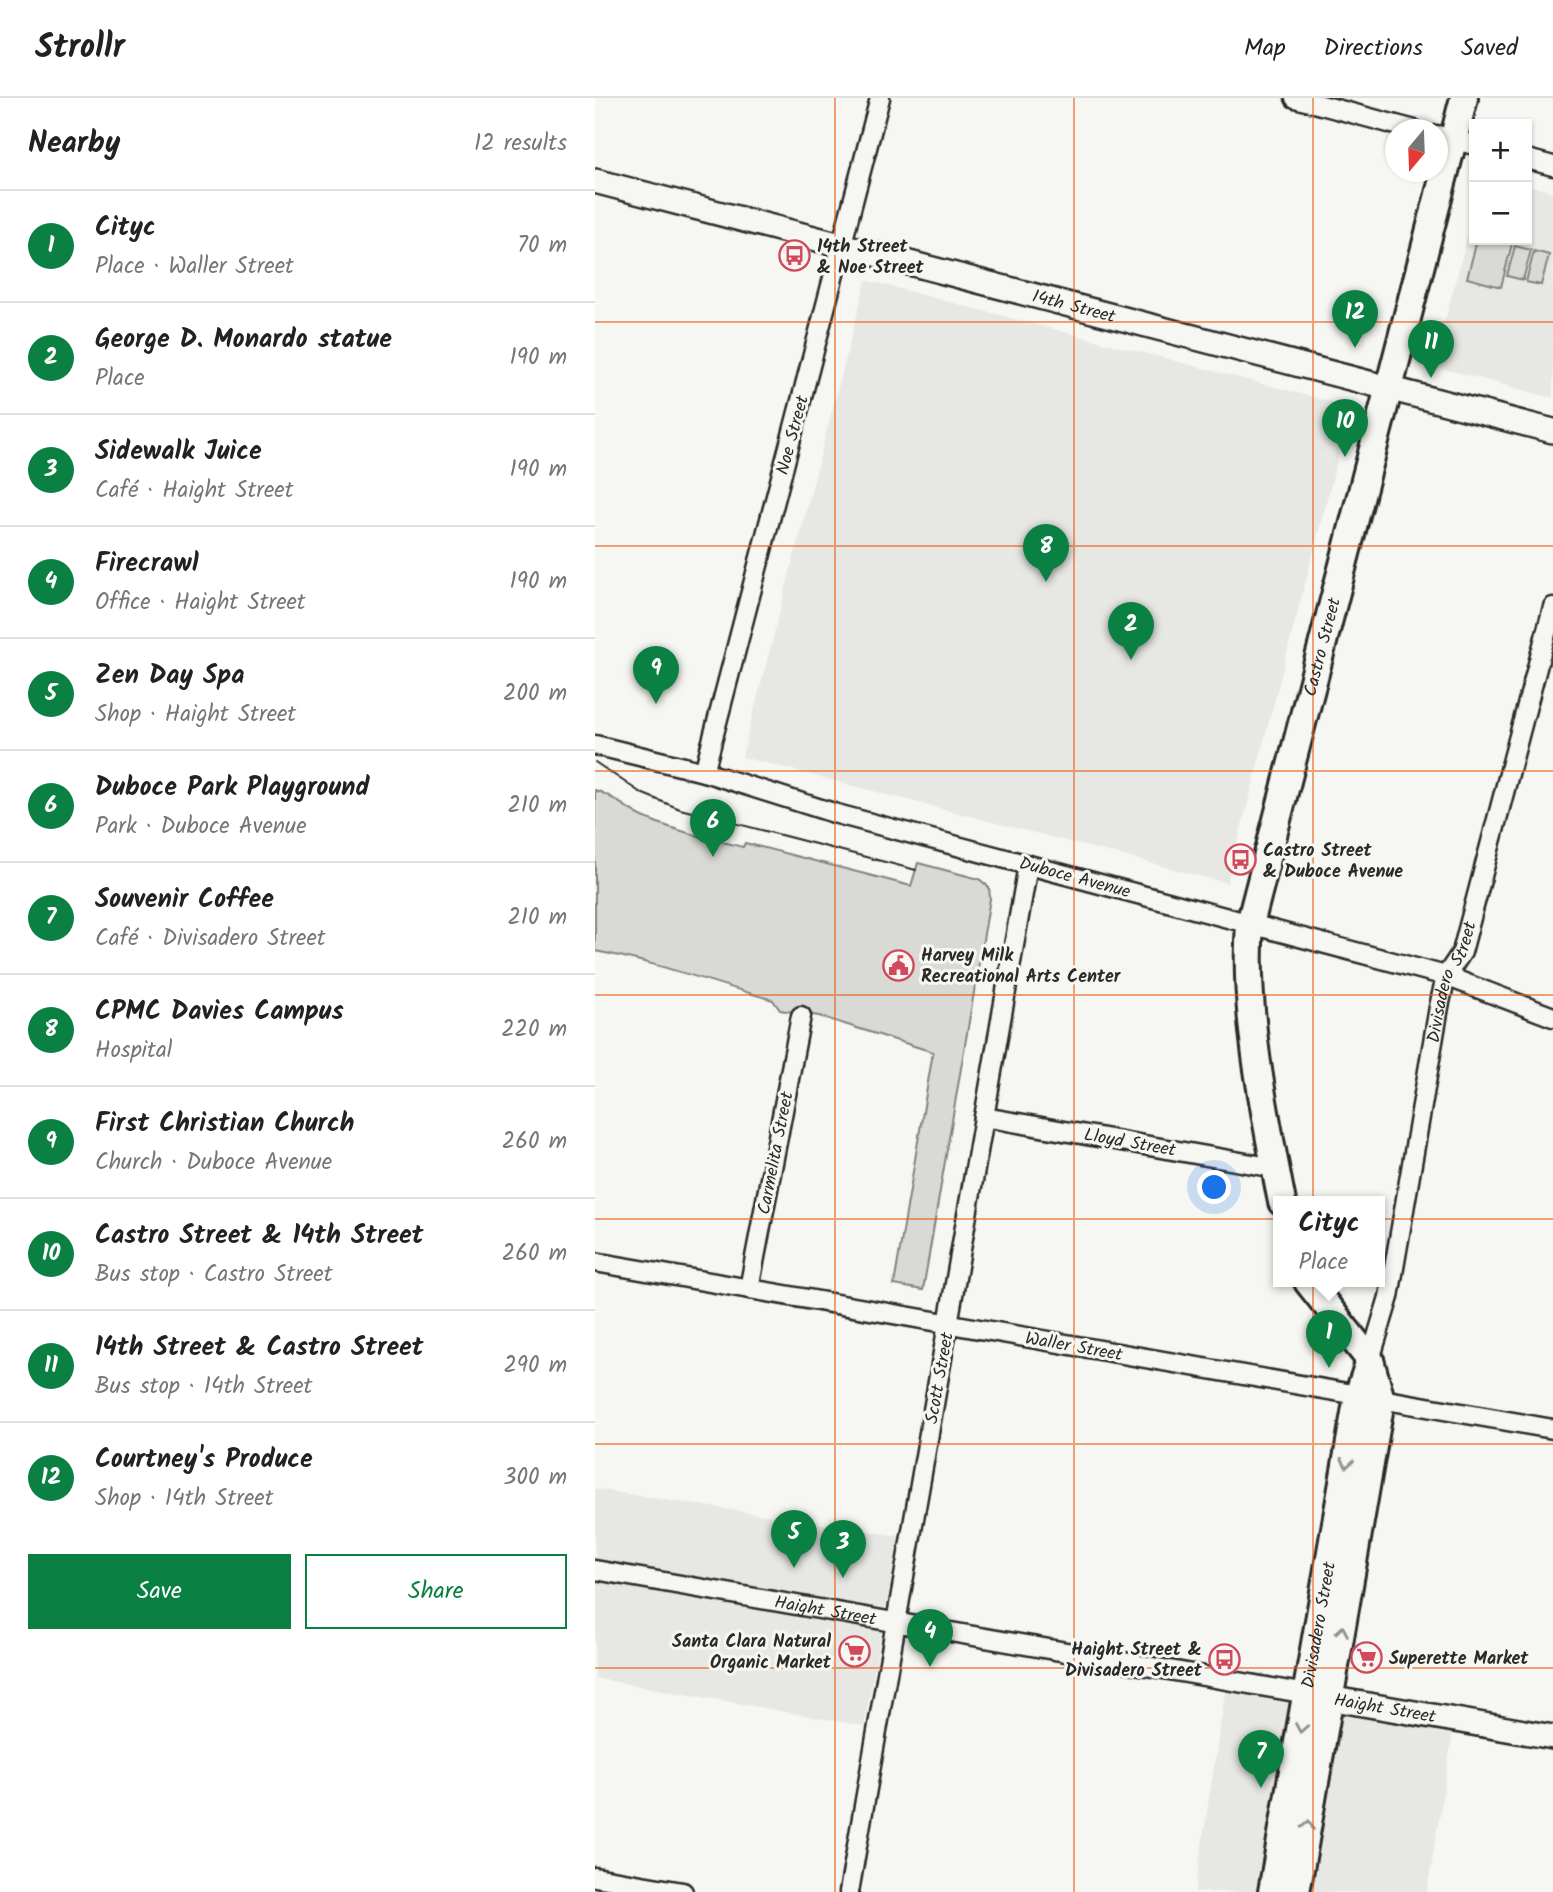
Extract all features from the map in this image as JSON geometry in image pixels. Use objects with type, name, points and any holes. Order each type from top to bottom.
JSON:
[{"type":"main road","name":"Castro Street","points":[[1281,1196],[1255,1040],[1249,952],[1250,924],[1465,98]]},
{"type":"main road","points":[[1312,1287],[1370,1360]]},
{"type":"main road","name":"Divisadero Street","points":[[1296,1892],[1319,1696],[1369,1397],[1370,1360]]},
{"type":"main road","name":"Divisadero Street","points":[[1272,1892],[1319,1696]]},
{"type":"street","name":"Noe Street","points":[[704,772],[880,98]]},
{"type":"street","points":[[1295,98],[1385,122]]},
{"type":"street","points":[[1532,160],[1553,166]]},
{"type":"street","name":"14th Street","points":[[595,181],[1553,431]]},
{"type":"street","name":"Divisadero Street","points":[[1370,1360],[1389,1297],[1446,976],[1462,951],[1553,607]]},
{"type":"street","name":"Duboce Avenue","points":[[595,745],[704,772],[809,807],[1446,976],[1553,1017]]},
{"type":"street","name":"Scott Street","points":[[849,1892],[1028,865]]},
{"type":"street","name":"Carmelita Street","points":[[749,1289],[801,1016]]},
{"type":"street","name":"Lloyd Street","points":[[984,1117],[1275,1168]]},
{"type":"street","name":"Waller Street","points":[[595,1262],[1553,1429]]},
{"type":"street","name":"Haight Street","points":[[595,1570],[1553,1737]]},
{"type":"street","points":[[595,1877],[683,1892]]},
{"type":"shaded area","points":[[1532,186],[1553,192],[1553,398],[1433,366],[1469,231],[1469,245],[1532,245]]},
{"type":"shaded area","points":[[1476,245],[1512,245],[1501,287],[1467,278]]},
{"type":"shaded area","points":[[1515,246],[1531,250],[1523,280],[1507,276]]},
{"type":"shaded area","points":[[1534,251],[1549,255],[1541,285],[1526,282]]},
{"type":"shaded area","points":[[866,280],[1351,407],[1227,883],[742,757]]},
{"type":"shaded area","points":[[595,790],[643,817],[718,841],[743,847],[745,843],[911,886],[918,863],[979,879],[989,887],[990,899],[923,1290],[894,1285],[933,1052],[819,1016],[780,1010],[773,1000],[684,973],[595,951]]},
{"type":"shaded area","points":[[595,1489],[899,1536],[864,1726],[595,1678]]},
{"type":"shaded area","points":[[1227,1680],[1455,1720],[1427,1892],[1195,1892]]},
{"type":"tram line","points":[[595,762],[641,793],[680,809],[916,870]]},
{"type":"place","name":"14th Street & Noe Street","points":[[794,256]]},
{"type":"place","name":"Courtney's Produce","points":[[1355,348]]},
{"type":"place","name":"14th Street & Castro Street","points":[[1431,378]]},
{"type":"place","name":"Castro Street & 14th Street","points":[[1345,457]]},
{"type":"place","name":"CPMC Davies Campus","points":[[1046,582]]},
{"type":"place","name":"George D. Monardo statue","points":[[1131,660]]},
{"type":"place","name":"First Christian Church","points":[[656,704]]},
{"type":"place","name":"Duboce Park Playground","points":[[713,857]]},
{"type":"place","name":"Castro Street & Duboce Avenue","points":[[1240,860]]},
{"type":"place","name":"Harvey Milk Recreational Arts Center","points":[[898,965]]},
{"type":"place","name":"Cityc","points":[[1329,1368]]},
{"type":"place","name":"Zen Day Spa","points":[[794,1568]]},
{"type":"place","name":"Sidewalk Juice","points":[[843,1578]]},
{"type":"place","name":"Santa Clara Natural Organic Market","points":[[854,1651]]},
{"type":"place","name":"Superette Market","points":[[1366,1658]]},
{"type":"place","name":"Haight Street & Divisadero Street","points":[[1225,1659]]},
{"type":"place","name":"Firecrawl","points":[[930,1667]]},
{"type":"place","name":"Souvenir Coffee","points":[[1261,1788]]}]
